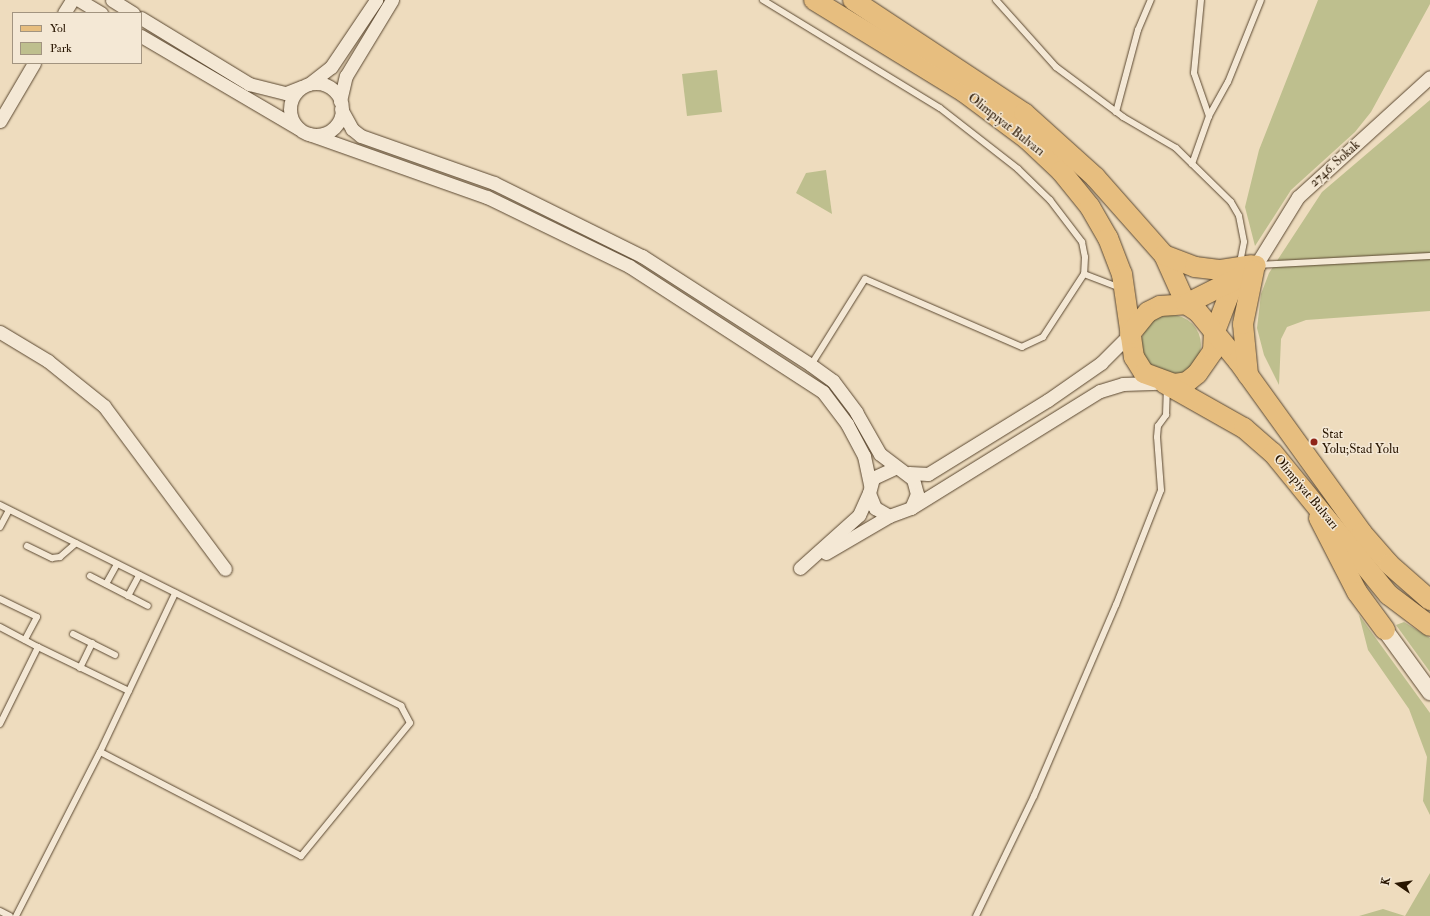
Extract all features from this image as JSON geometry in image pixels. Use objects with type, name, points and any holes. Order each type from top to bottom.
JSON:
[{"type":"main road","name":"Olimpiyat Bulvarı","points":[[814,0],[964,92],[1033,144],[1061,171],[1090,207],[1108,238],[1124,289],[1130,334]]},
{"type":"main road","name":"Olimpiyat Bulvarı","points":[[853,0],[1024,113],[1095,177],[1164,255],[1186,304]]},
{"type":"main road","points":[[1164,255],[1195,267],[1221,270],[1248,266]]},
{"type":"main road","points":[[1248,266],[1230,292],[1214,334],[1213,351],[1197,374],[1187,382],[1163,382],[1138,366],[1130,334],[1148,312],[1160,306],[1186,304],[1226,286],[1248,266]]},
{"type":"main road","points":[[1248,266],[1244,305],[1249,376]]},
{"type":"main road","points":[[1186,304],[1198,312],[1214,334]]},
{"type":"main road","name":"Olimpiyat Bulvarı","points":[[1214,334],[1249,376],[1362,532],[1389,564],[1430,600]]},
{"type":"main road","name":"Olimpiyat Bulvarı","points":[[1163,382],[1244,428],[1273,453],[1368,565],[1389,595],[1430,626]]},
{"type":"main road","points":[[1307,493],[1339,561],[1385,630]]},
{"type":"main road","points":[[1362,532],[1368,565],[1385,630]]},
{"type":"main road","points":[[1385,630],[1386,617],[1394,608],[1404,606]]},
{"type":"street","points":[[65,12],[72,0]]},
{"type":"street","points":[[79,0],[99,12]]},
{"type":"street","points":[[112,0],[131,12]]},
{"type":"street","points":[[142,19],[249,84],[286,93],[305,85],[331,68],[376,0]]},
{"type":"street","points":[[304,131],[331,129],[341,105],[346,76],[392,0]]},
{"type":"street","points":[[142,37],[304,131],[488,197],[629,266],[823,392],[847,424],[864,456],[875,508],[889,516]]},
{"type":"street","points":[[0,120],[33,64]]},
{"type":"street","name":"2746. Sokak","points":[[1248,266],[1298,197],[1430,78]]},
{"type":"street","points":[[305,85],[324,84],[341,105],[352,129],[361,136],[494,183],[642,256],[811,365],[833,381],[856,412],[880,454],[894,468],[909,473],[928,474],[1048,400],[1101,363],[1130,334]]},
{"type":"street","points":[[304,131],[290,106],[305,85]]},
{"type":"street","points":[[0,332],[48,361],[104,406],[225,569]]},
{"type":"street","points":[[894,468],[879,472],[859,515],[800,568],[889,516],[911,508],[1100,391],[1123,384],[1163,382]]},
{"type":"street","points":[[909,473],[917,494],[911,508]]},
{"type":"street","points":[[1385,630],[1430,692]]},
{"type":"lane","points":[[763,0],[940,108],[1018,169],[1050,200],[1082,242],[1084,274],[1043,337],[1022,347],[865,280],[811,365]]},
{"type":"lane","points":[[996,0],[1056,67],[1116,112],[1176,148],[1231,202],[1239,216],[1248,266],[1430,256]]},
{"type":"lane","points":[[1116,112],[1138,30],[1151,0]]},
{"type":"lane","points":[[1202,0],[1194,73],[1209,116]]},
{"type":"lane","points":[[1192,164],[1209,116],[1228,82],[1262,0]]},
{"type":"lane","points":[[1084,274],[1124,289]]},
{"type":"lane","points":[[976,916],[1034,796],[1161,490],[1158,426],[1166,415],[1170,395],[1163,382]]},
{"type":"lane","points":[[0,505],[401,706],[410,723],[301,856],[100,752]]},
{"type":"lane","points":[[0,527],[9,510]]},
{"type":"lane","points":[[27,546],[52,558],[60,557],[76,543]]},
{"type":"lane","points":[[106,584],[117,564]]},
{"type":"lane","points":[[128,596],[139,575]]},
{"type":"lane","points":[[90,576],[148,606]]},
{"type":"lane","points":[[16,916],[100,752],[175,593]]},
{"type":"lane","points":[[0,599],[37,617],[25,640]]},
{"type":"lane","points":[[0,627],[129,691]]},
{"type":"lane","points":[[73,634],[115,655]]},
{"type":"lane","points":[[80,668],[92,643]]},
{"type":"lane","points":[[0,724],[38,647]]},
{"type":"lane","points":[[0,911],[10,916]]},
{"type":"green space","points":[[1318,0],[1430,0],[1430,4],[1371,112],[1355,132],[1291,190],[1255,246],[1245,207],[1259,150]]},
{"type":"green space","points":[[717,70],[722,112],[687,116],[682,74]]},
{"type":"green space","points":[[1430,100],[1430,311],[1306,320],[1287,327],[1281,339],[1279,385],[1264,355],[1257,328],[1261,294],[1269,273],[1322,192]]},
{"type":"green space","points":[[826,170],[832,214],[796,193],[806,173]]},
{"type":"green space","points":[[1171,315],[1188,320],[1196,328],[1201,345],[1196,362],[1188,370],[1171,375],[1154,370],[1146,362],[1141,345],[1146,328],[1154,320]]},
{"type":"green space","points":[[1359,615],[1430,713],[1430,815],[1423,801],[1427,757],[1409,709],[1368,650]]},
{"type":"green space","points":[[1404,622],[1430,638],[1430,672],[1396,625]]},
{"type":"green space","points":[[1430,873],[1430,916],[1405,916]]},
{"type":"green space","points":[[1383,909],[1405,916],[1359,916]]},
{"type":"place","name":"Stat Yolu;Stad Yolu","points":[[1314,442]]}]
